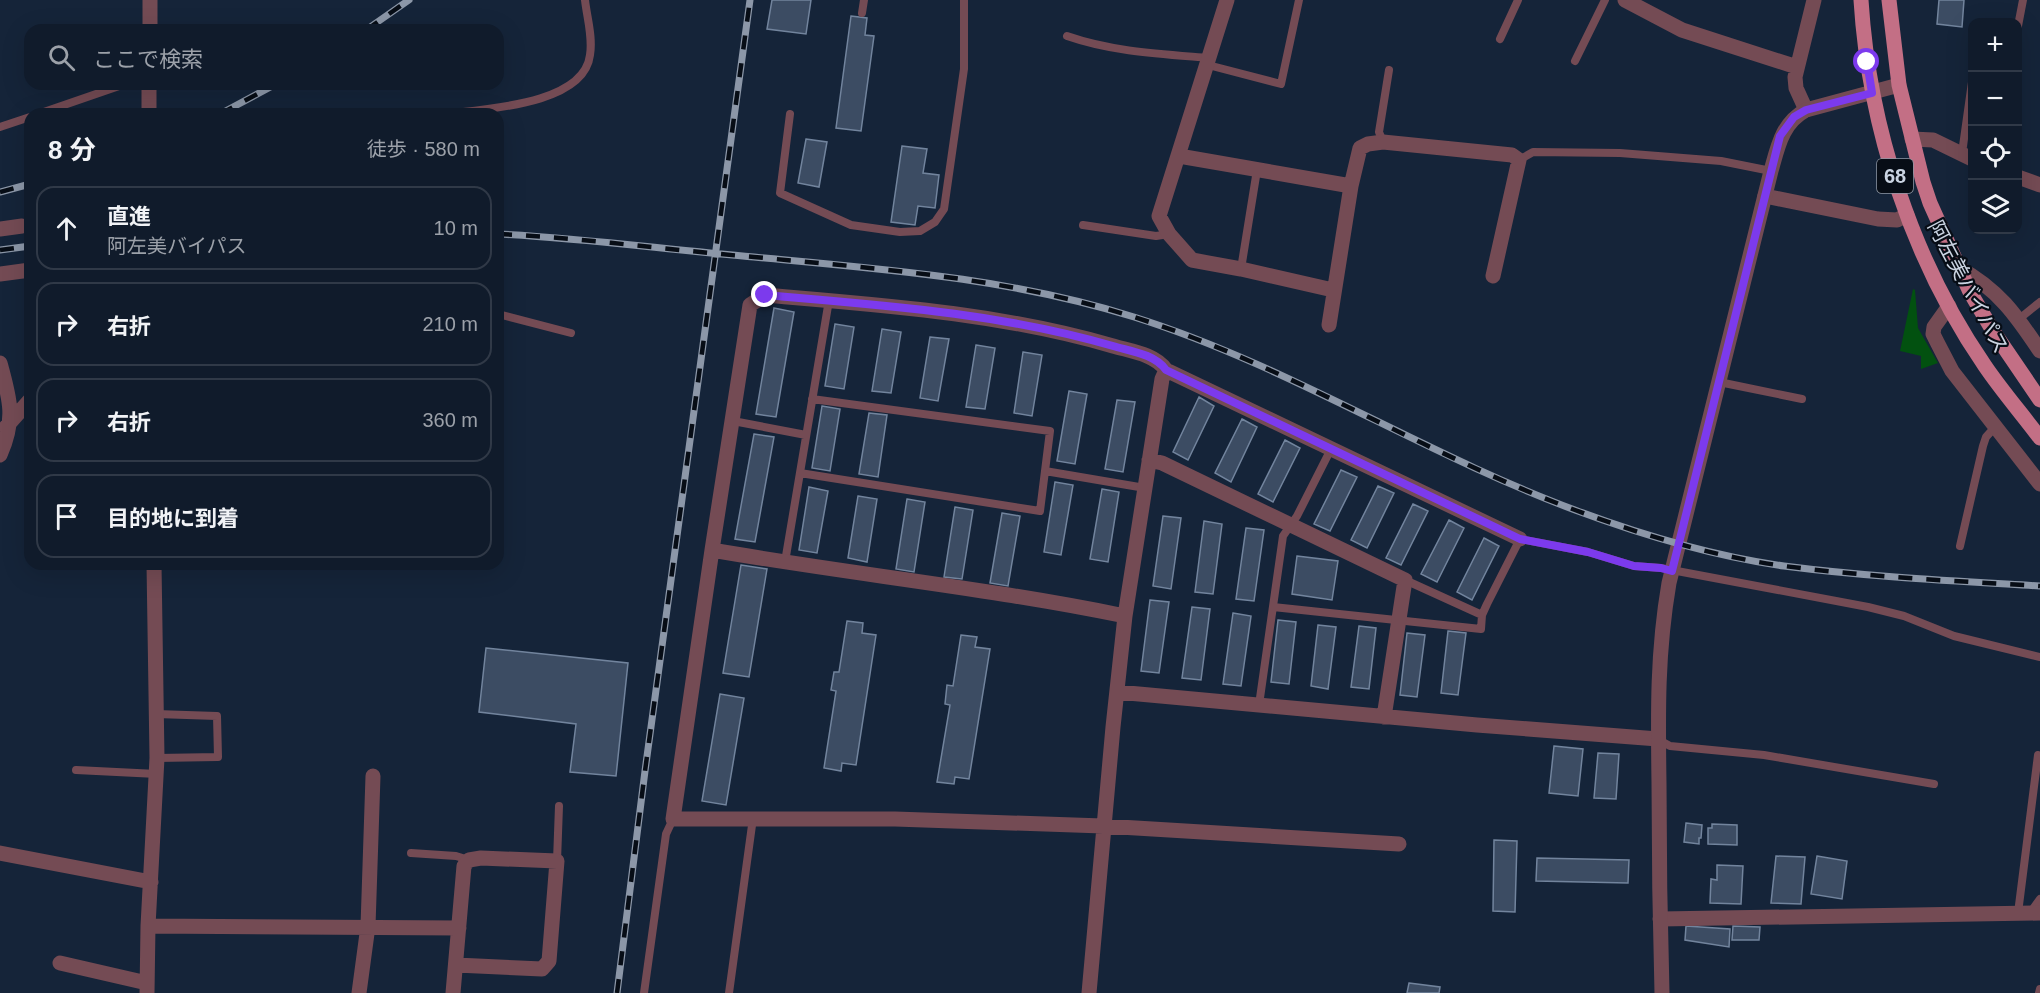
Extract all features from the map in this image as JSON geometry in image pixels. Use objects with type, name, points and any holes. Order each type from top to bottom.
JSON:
[{"type":"main road","name":"阿左美バイパス","points":[[1861,0],[1872,93],[1879,125],[1907,215],[1949,306],[1985,366],[2040,438]]},
{"type":"main road","name":"阿左美バイパス","points":[[1889,0],[1899,85],[1930,203],[1959,268],[1993,331],[2040,400]]},
{"type":"street","points":[[150,0],[150,24]]},
{"type":"street","points":[[1227,0],[1159,216],[1169,234],[1192,260],[1241,268],[1333,290]]},
{"type":"street","points":[[1625,0],[1682,30],[1797,67]]},
{"type":"street","points":[[1806,110],[1795,77],[1814,0]]},
{"type":"street","points":[[1662,993],[1658,739],[1660,652],[1664,613],[1672,571],[1780,136],[1794,117],[1806,110],[1899,85]]},
{"type":"street","points":[[149,90],[149,108]]},
{"type":"street","points":[[1912,139],[1933,140],[1967,156]]},
{"type":"street","points":[[1329,325],[1351,186],[1360,148],[1368,144],[1383,142],[1512,155],[1520,160],[1493,276]]},
{"type":"street","points":[[1179,156],[1351,186]]},
{"type":"street","points":[[2022,178],[2040,185]]},
{"type":"street","points":[[1765,196],[1878,219],[1898,220],[1907,215]]},
{"type":"street","points":[[0,229],[24,226]]},
{"type":"street","points":[[1959,268],[1995,292],[2019,319],[2040,351]]},
{"type":"street","points":[[0,274],[24,271]]},
{"type":"street","points":[[1399,844],[1103,826],[895,819],[673,819],[711,550],[750,304],[765,295],[829,300],[964,314],[1081,336],[1151,358],[1162,364],[1166,370],[1520,539]]},
{"type":"street","points":[[1949,306],[1934,327],[1933,334],[1952,370],[2040,484]]},
{"type":"street","points":[[0,363],[6,384],[5,427],[0,454]]},
{"type":"street","points":[[1089,993],[1103,826],[1125,616],[1162,379],[1166,370]]},
{"type":"street","points":[[5,427],[24,406]]},
{"type":"street","points":[[1149,460],[1162,463],[1405,580],[1384,717]]},
{"type":"street","points":[[711,550],[785,563],[1049,600],[1125,616]]},
{"type":"street","points":[[60,963],[147,988],[157,758],[154,570]]},
{"type":"street","points":[[1117,692],[1658,739]]},
{"type":"street","points":[[359,993],[368,926],[373,776]]},
{"type":"street","points":[[0,853],[151,882]]},
{"type":"street","points":[[453,993],[464,866],[469,860],[481,858],[557,861],[549,962],[542,969],[530,970],[456,966]]},
{"type":"street","points":[[1660,919],[2030,913]]},
{"type":"street","points":[[148,926],[459,928]]},
{"type":"lane","points":[[489,108],[526,103],[574,84],[582,75],[591,57],[591,35],[585,0]]},
{"type":"lane","points":[[862,13],[864,0]]},
{"type":"lane","points":[[790,114],[780,193],[851,225],[900,232],[920,231],[935,222],[944,208],[964,69],[964,0]]},
{"type":"lane","points":[[1067,36],[1113,49],[1209,62],[1281,84],[1299,0]]},
{"type":"lane","points":[[1500,39],[1518,0]]},
{"type":"lane","points":[[1575,61],[1605,0]]},
{"type":"lane","points":[[2020,18],[2023,0]]},
{"type":"lane","points":[[1383,142],[1379,132],[1389,70]]},
{"type":"lane","points":[[55,108],[108,90]]},
{"type":"lane","points":[[0,127],[24,119]]},
{"type":"lane","points":[[1967,156],[1969,126]]},
{"type":"lane","points":[[1520,160],[1533,152],[1620,153],[1721,161],[1771,171]]},
{"type":"lane","points":[[1241,268],[1257,170]]},
{"type":"lane","points":[[1083,225],[1156,236],[1169,234]]},
{"type":"lane","points":[[785,563],[829,300]]},
{"type":"lane","points":[[2019,319],[2040,302]]},
{"type":"lane","points":[[504,316],[571,333]]},
{"type":"lane","points":[[1719,382],[1802,399]]},
{"type":"lane","points":[[800,473],[1040,511],[1050,432],[812,399]]},
{"type":"lane","points":[[733,421],[806,435]]},
{"type":"lane","points":[[1960,546],[1983,446],[1986,437],[1996,426]]},
{"type":"lane","points":[[1259,705],[1283,536],[1331,449]]},
{"type":"lane","points":[[1045,471],[1145,488]]},
{"type":"lane","points":[[1273,607],[1481,629],[1482,615],[1520,539],[1588,552],[1634,566],[1661,568],[1868,607],[1904,616],[1954,636],[2040,657]]},
{"type":"lane","points":[[1405,580],[1482,615]]},
{"type":"lane","points":[[156,714],[217,716],[218,747],[218,757],[157,758]]},
{"type":"lane","points":[[1658,739],[1670,746],[1764,755],[1934,784]]},
{"type":"lane","points":[[2030,913],[2038,755]]},
{"type":"lane","points":[[75,770],[156,774]]},
{"type":"lane","points":[[557,861],[559,806]]},
{"type":"lane","points":[[729,993],[753,818]]},
{"type":"lane","points":[[644,993],[666,834],[673,819]]},
{"type":"lane","points":[[411,853],[456,856],[469,860]]},
{"type":"lane","points":[[2030,913],[2040,899]]},
{"type":"green space","points":[[1913,289],[1915,290],[1918,328],[1938,363],[1921,369],[1921,356],[1900,351]]},
{"type":"building","points":[[772,0],[811,0],[806,34],[767,29]]},
{"type":"building","points":[[1939,0],[1964,0],[1962,27],[1937,24]]},
{"type":"building","points":[[851,16],[867,18],[865,35],[874,36],[861,131],[836,128]]},
{"type":"building","points":[[806,139],[827,142],[819,187],[798,183]]},
{"type":"building","points":[[902,146],[927,149],[923,173],[939,175],[935,208],[918,206],[915,225],[891,222]]},
{"type":"building","points":[[774,308],[794,312],[776,417],[756,414]]},
{"type":"building","points":[[835,324],[854,327],[844,389],[825,386]]},
{"type":"building","points":[[882,329],[901,332],[891,393],[872,391]]},
{"type":"building","points":[[930,337],[949,339],[938,401],[920,398]]},
{"type":"building","points":[[976,345],[995,348],[985,409],[966,407]]},
{"type":"building","points":[[1023,352],[1042,355],[1032,416],[1014,413]]},
{"type":"building","points":[[1069,391],[1087,394],[1075,464],[1057,461]]},
{"type":"building","points":[[1199,397],[1214,406],[1188,460],[1173,452]]},
{"type":"building","points":[[1117,400],[1135,402],[1123,472],[1105,469]]},
{"type":"building","points":[[822,406],[840,409],[830,471],[812,468]]},
{"type":"building","points":[[869,413],[887,415],[878,477],[859,474]]},
{"type":"building","points":[[1242,419],[1257,427],[1231,482],[1215,473]]},
{"type":"building","points":[[754,434],[774,437],[755,542],[735,539]]},
{"type":"building","points":[[1285,440],[1300,448],[1273,502],[1258,494]]},
{"type":"building","points":[[1341,470],[1357,477],[1330,531],[1314,524]]},
{"type":"building","points":[[1055,482],[1073,485],[1061,555],[1044,552]]},
{"type":"building","points":[[1378,486],[1394,493],[1367,548],[1351,540]]},
{"type":"building","points":[[809,487],[828,491],[817,553],[799,550]]},
{"type":"building","points":[[1102,489],[1119,492],[1108,562],[1090,559]]},
{"type":"building","points":[[858,496],[877,499],[867,562],[848,558]]},
{"type":"building","points":[[907,499],[925,502],[914,572],[896,569]]},
{"type":"building","points":[[1413,504],[1428,511],[1401,565],[1386,558]]},
{"type":"building","points":[[955,507],[973,510],[962,579],[944,577]]},
{"type":"building","points":[[1002,513],[1020,516],[1008,586],[990,583]]},
{"type":"building","points":[[1163,516],[1181,518],[1171,589],[1153,586]]},
{"type":"building","points":[[1449,520],[1464,528],[1437,582],[1421,574]]},
{"type":"building","points":[[1204,521],[1222,524],[1213,594],[1195,592]]},
{"type":"building","points":[[1246,528],[1264,530],[1254,601],[1236,599]]},
{"type":"building","points":[[1484,538],[1499,546],[1472,600],[1457,592]]},
{"type":"building","points":[[1297,556],[1338,561],[1332,600],[1292,594]]},
{"type":"building","points":[[741,565],[767,569],[749,677],[723,673]]},
{"type":"building","points":[[1150,600],[1169,602],[1159,673],[1141,671]]},
{"type":"building","points":[[1192,607],[1210,609],[1201,680],[1182,678]]},
{"type":"building","points":[[1233,613],[1251,616],[1241,686],[1223,684]]},
{"type":"building","points":[[1278,620],[1296,622],[1289,684],[1271,682]]},
{"type":"building","points":[[847,621],[863,623],[862,633],[876,635],[856,765],[842,763],[841,771],[824,768],[836,691],[831,690],[834,672],[839,672]]},
{"type":"building","points":[[1318,625],[1336,627],[1328,689],[1311,686]]},
{"type":"building","points":[[1359,626],[1376,628],[1369,689],[1351,687]]},
{"type":"building","points":[[1448,631],[1466,633],[1458,695],[1441,693]]},
{"type":"building","points":[[1407,633],[1425,635],[1417,697],[1400,695]]},
{"type":"building","points":[[961,635],[977,637],[975,647],[990,649],[969,779],[955,777],[954,784],[937,782],[950,705],[945,704],[947,685],[953,686]]},
{"type":"building","points":[[486,648],[628,663],[616,776],[570,772],[576,724],[479,712]]},
{"type":"building","points":[[720,694],[744,698],[726,805],[702,801]]},
{"type":"building","points":[[1554,746],[1583,749],[1578,796],[1549,793]]},
{"type":"building","points":[[1598,753],[1619,754],[1616,799],[1594,798]]},
{"type":"building","points":[[1686,823],[1702,825],[1699,844],[1684,842]]},
{"type":"building","points":[[1712,824],[1737,825],[1737,845],[1708,844],[1708,828],[1712,828]]},
{"type":"building","points":[[1494,840],[1517,841],[1515,912],[1493,911]]},
{"type":"building","points":[[1776,856],[1805,857],[1801,904],[1771,903]]},
{"type":"building","points":[[1817,856],[1847,861],[1842,899],[1811,894]]},
{"type":"building","points":[[1537,858],[1629,860],[1628,883],[1536,881]]},
{"type":"building","points":[[1717,865],[1743,866],[1741,904],[1710,903],[1711,879],[1717,880]]},
{"type":"building","points":[[1686,926],[1730,929],[1729,947],[1685,940]]},
{"type":"building","points":[[1733,926],[1760,927],[1759,940],[1732,940]]},
{"type":"building","points":[[1409,983],[1440,987],[1439,993],[1407,993]]},
{"type":"railway","points":[[375,24],[409,0]]},
{"type":"railway","points":[[617,993],[750,0]]},
{"type":"railway","points":[[231,108],[265,90]]},
{"type":"railway","points":[[0,192],[24,186]]},
{"type":"railway","points":[[504,234],[898,271],[1040,293],[1134,317],[1191,337],[1301,384],[1519,488],[1652,536],[1730,557],[1784,566],[1880,576],[2040,586]]},
{"type":"railway","points":[[0,250],[24,247]]},
{"type":"route","points":[[765,295],[964,314],[1081,336],[1151,358],[1162,364],[1166,370],[1520,539],[1588,552],[1634,566],[1672,571],[1780,136],[1794,117],[1806,110],[1872,93],[1867,62]]}]
